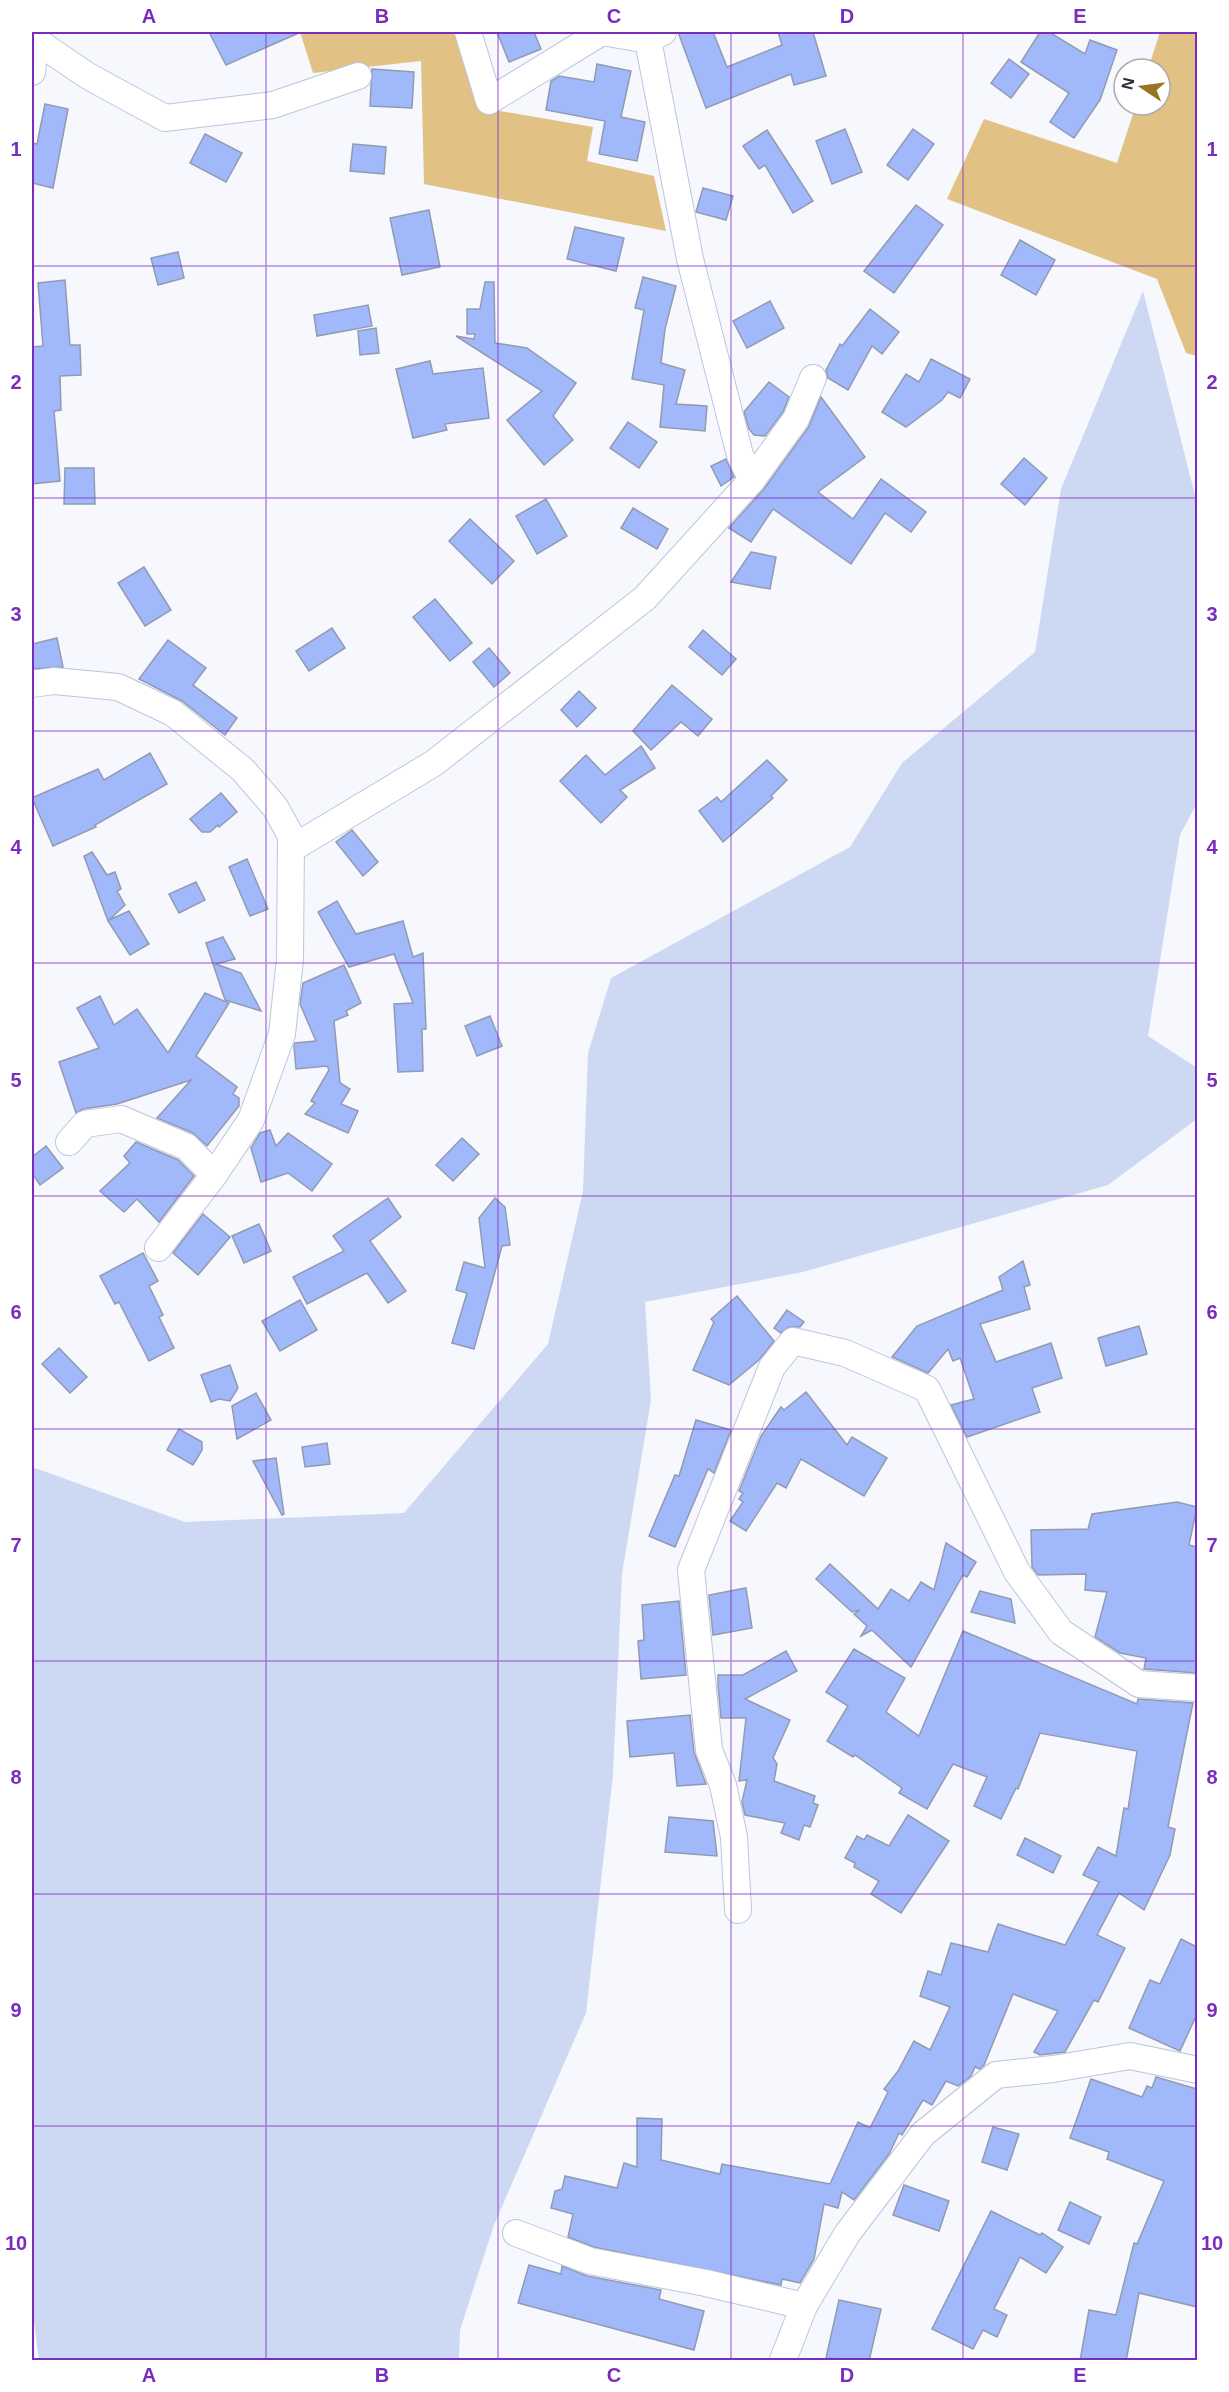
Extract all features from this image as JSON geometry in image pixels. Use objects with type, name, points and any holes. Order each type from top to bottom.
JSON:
[{"type":"street","points":[[468,32],[489,101],[602,32],[656,36],[690,259],[740,455],[752,480]]},
{"type":"street","points":[[32,72],[33,37]]},
{"type":"street","points":[[33,37],[88,76],[165,118],[273,105],[358,76]]},
{"type":"street","points":[[291,849],[434,763],[645,598],[752,480],[796,419],[813,378]]},
{"type":"street","points":[[32,684],[54,681],[118,687],[174,713],[243,770],[275,807],[291,836],[290,959],[282,1034],[251,1120],[214,1175],[158,1248]]},
{"type":"street","points":[[69,1142],[85,1124],[121,1119],[187,1147],[214,1175]]},
{"type":"street","points":[[738,1910],[734,1837],[723,1785],[709,1750],[691,1570],[772,1367],[793,1341],[844,1353],[927,1389],[1017,1572],[1061,1632],[1139,1684],[1197,1688]]},
{"type":"street","points":[[784,2360],[804,2306],[847,2234],[923,2134],[996,2075],[1053,2069],[1130,2056],[1197,2070]]},
{"type":"street","points":[[516,2233],[590,2261],[706,2283],[804,2306]]},
{"type":"shaded area","points":[[300,32],[455,32],[477,107],[593,127],[587,161],[654,176],[666,231],[424,184],[421,61],[313,73]]},
{"type":"shaded area","points":[[1160,32],[1197,32],[1197,356],[1186,353],[1157,279],[947,199],[984,119],[1117,163],[1132,117],[1172,117],[1172,57],[1152,57]]},
{"type":"water","points":[[1143,291],[1197,503],[1197,803],[1180,835],[1148,1036],[1197,1068],[1197,1119],[1108,1185],[803,1272],[645,1302],[651,1400],[622,1574],[613,1775],[586,2013],[494,2225],[460,2330],[459,2360],[39,2360],[32,2306],[32,1467],[185,1522],[404,1513],[548,1344],[583,1191],[588,1053],[611,978],[850,847],[902,763],[1035,652],[1061,489]]},
{"type":"building","points":[[209,32],[301,32],[226,65]]},
{"type":"building","points":[[497,32],[534,32],[541,49],[509,62]]},
{"type":"building","points":[[678,32],[713,32],[727,67],[782,45],[778,32],[813,32],[826,76],[794,85],[791,74],[706,108]]},
{"type":"building","points":[[1040,32],[1049,32],[1085,54],[1090,40],[1117,50],[1115,57],[1112,57],[1112,65],[1100,100],[1074,138],[1050,122],[1069,93],[1021,62]]},
{"type":"building","points":[[1009,59],[1029,74],[1011,98],[991,83]]},
{"type":"building","points":[[597,64],[631,71],[621,117],[645,122],[637,161],[599,154],[605,121],[546,110],[551,81],[559,76],[594,82]]},
{"type":"building","points":[[372,69],[414,72],[412,108],[370,106]]},
{"type":"building","points":[[45,104],[68,109],[53,188],[32,183],[32,143],[37,144]]},
{"type":"building","points":[[845,129],[862,172],[832,184],[816,141]]},
{"type":"building","points":[[913,129],[934,144],[908,180],[887,165]]},
{"type":"building","points":[[767,130],[813,201],[793,213],[765,165],[759,169],[743,146]]},
{"type":"building","points":[[205,134],[242,153],[226,182],[190,163]]},
{"type":"building","points":[[353,144],[386,147],[384,174],[350,171]]},
{"type":"building","points":[[703,188],[733,196],[726,220],[696,212]]},
{"type":"building","points":[[916,205],[943,225],[894,293],[864,271]]},
{"type":"building","points":[[429,210],[440,267],[402,275],[390,218]]},
{"type":"building","points":[[575,227],[624,238],[616,271],[567,259]]},
{"type":"building","points":[[1020,240],[1055,260],[1036,295],[1001,275]]},
{"type":"building","points":[[178,252],[184,278],[158,285],[151,258]]},
{"type":"building","points":[[643,277],[676,286],[665,329],[661,363],[685,370],[676,404],[707,406],[705,431],[660,427],[664,385],[632,379],[644,310],[635,308]]},
{"type":"building","points":[[65,280],[70,345],[80,345],[81,375],[60,376],[61,410],[54,411],[60,481],[32,484],[32,347],[43,346],[38,283]]},
{"type":"building","points":[[485,282],[494,282],[495,343],[527,348],[576,383],[553,416],[573,440],[544,465],[507,420],[542,391],[456,336],[474,339],[475,334],[467,334],[467,309],[480,309]]},
{"type":"building","points":[[770,301],[784,328],[747,348],[733,321]]},
{"type":"building","points":[[368,305],[372,326],[317,336],[314,315]]},
{"type":"building","points":[[870,309],[899,332],[882,354],[872,346],[848,390],[828,378],[826,370],[840,344],[842,346]]},
{"type":"building","points":[[376,328],[379,353],[360,355],[358,331]]},
{"type":"building","points":[[931,359],[970,379],[960,398],[948,392],[942,400],[906,427],[882,412],[906,374],[919,382]]},
{"type":"building","points":[[430,361],[433,374],[483,368],[489,418],[445,424],[447,430],[413,438],[396,369]]},
{"type":"building","points":[[769,382],[789,397],[783,412],[765,436],[754,435],[749,429],[744,412]]},
{"type":"building","points":[[821,397],[865,457],[818,492],[853,519],[881,479],[926,512],[911,532],[885,513],[851,564],[773,509],[751,542],[729,528],[764,489],[808,428]]},
{"type":"building","points":[[628,422],[657,442],[639,468],[610,448]]},
{"type":"building","points":[[1024,458],[1047,478],[1025,505],[1001,484]]},
{"type":"building","points":[[726,459],[734,477],[721,486],[711,466]]},
{"type":"building","points":[[65,468],[94,468],[95,504],[64,504]]},
{"type":"building","points":[[546,499],[567,536],[537,554],[516,516]]},
{"type":"building","points":[[633,508],[668,529],[657,549],[621,528]]},
{"type":"building","points":[[470,519],[514,561],[492,584],[449,541]]},
{"type":"building","points":[[751,552],[776,557],[770,589],[731,582]]},
{"type":"building","points":[[144,567],[171,610],[145,626],[118,583]]},
{"type":"building","points":[[435,599],[472,643],[450,661],[413,617]]},
{"type":"building","points":[[332,628],[345,648],[309,671],[296,651]]},
{"type":"building","points":[[703,630],[736,659],[722,675],[689,647]]},
{"type":"building","points":[[57,638],[63,667],[32,669],[32,644]]},
{"type":"building","points":[[168,640],[206,668],[193,685],[237,718],[225,735],[182,701],[139,679]]},
{"type":"building","points":[[489,648],[510,673],[494,687],[473,662]]},
{"type":"building","points":[[672,685],[712,719],[698,736],[681,722],[651,750],[633,731]]},
{"type":"building","points":[[579,691],[596,708],[577,727],[561,710]]},
{"type":"building","points":[[641,746],[655,768],[620,790],[627,797],[601,823],[560,781],[586,755],[605,775]]},
{"type":"building","points":[[150,753],[167,784],[95,825],[96,827],[53,846],[32,798],[98,769],[104,780]]},
{"type":"building","points":[[767,760],[787,780],[771,796],[773,798],[723,842],[699,811],[717,797],[721,802]]},
{"type":"building","points":[[221,793],[237,812],[219,827],[218,825],[210,832],[202,832],[190,819]]},
{"type":"building","points":[[352,830],[378,862],[363,876],[336,842]]},
{"type":"building","points":[[92,852],[107,875],[115,872],[121,889],[117,891],[125,905],[109,920],[129,911],[149,944],[130,955],[108,921],[84,856]]},
{"type":"building","points":[[247,859],[268,909],[250,916],[229,867]]},
{"type":"building","points":[[196,882],[205,900],[179,913],[169,894]]},
{"type":"building","points":[[337,901],[356,934],[403,921],[413,957],[423,953],[426,1029],[422,1029],[423,1071],[398,1072],[394,1004],[413,1003],[394,954],[349,967],[318,912]]},
{"type":"building","points":[[223,937],[235,959],[216,964],[241,973],[261,1011],[225,1000],[206,943]]},
{"type":"building","points":[[344,965],[361,1003],[346,1011],[348,1015],[334,1021],[340,1083],[350,1089],[341,1104],[358,1111],[348,1133],[305,1114],[315,1103],[311,1101],[329,1070],[327,1066],[296,1069],[294,1046],[295,1043],[316,1041],[300,1004],[303,983]]},
{"type":"building","points":[[205,993],[229,1003],[196,1056],[237,1087],[233,1094],[239,1098],[239,1106],[207,1146],[193,1133],[157,1118],[191,1080],[117,1104],[83,1109],[76,1113],[59,1062],[99,1048],[77,1008],[100,996],[114,1025],[137,1009],[168,1053]]},
{"type":"building","points":[[490,1016],[502,1046],[477,1056],[465,1026]]},
{"type":"building","points":[[270,1130],[276,1146],[288,1133],[332,1164],[312,1191],[288,1173],[261,1182],[251,1148],[260,1133]]},
{"type":"building","points":[[462,1138],[479,1154],[453,1181],[436,1165]]},
{"type":"building","points":[[136,1142],[178,1160],[194,1176],[159,1222],[137,1199],[124,1212],[100,1191],[130,1163],[124,1156]]},
{"type":"building","points":[[46,1146],[63,1168],[40,1185],[32,1173],[32,1157]]},
{"type":"building","points":[[388,1198],[401,1217],[370,1241],[406,1291],[388,1303],[367,1273],[307,1304],[293,1277],[344,1251],[333,1236]]},
{"type":"building","points":[[495,1198],[505,1207],[510,1245],[502,1246],[474,1349],[452,1343],[467,1293],[456,1290],[464,1262],[485,1268],[479,1218]]},
{"type":"building","points":[[203,1214],[230,1237],[198,1275],[173,1253]]},
{"type":"building","points":[[259,1224],[271,1251],[244,1263],[232,1236]]},
{"type":"building","points":[[143,1253],[158,1281],[149,1286],[163,1315],[159,1317],[174,1348],[149,1361],[119,1302],[115,1304],[100,1276]]},
{"type":"building","points":[[1023,1261],[1030,1285],[1024,1287],[1030,1309],[980,1324],[996,1362],[1051,1343],[1062,1378],[1032,1388],[1040,1412],[967,1437],[951,1405],[974,1399],[960,1358],[953,1361],[948,1349],[928,1373],[892,1357],[917,1326],[1003,1290],[999,1277]]},
{"type":"building","points":[[737,1296],[774,1341],[759,1360],[729,1385],[693,1370],[714,1322],[711,1319]]},
{"type":"building","points":[[300,1300],[317,1330],[280,1351],[262,1321]]},
{"type":"building","points":[[787,1310],[804,1322],[800,1327],[789,1327],[781,1333],[774,1328]]},
{"type":"building","points":[[1139,1326],[1147,1354],[1106,1366],[1098,1338]]},
{"type":"building","points":[[59,1348],[87,1377],[70,1393],[42,1364]]},
{"type":"building","points":[[230,1365],[238,1388],[230,1401],[219,1399],[211,1402],[201,1375]]},
{"type":"building","points":[[806,1392],[847,1445],[852,1437],[887,1458],[864,1496],[801,1459],[786,1488],[777,1483],[746,1531],[730,1521],[743,1502],[739,1499],[743,1493],[739,1491],[761,1436],[781,1407],[784,1410]]},
{"type":"building","points":[[256,1393],[271,1420],[237,1439],[232,1406]]},
{"type":"building","points":[[696,1420],[731,1430],[714,1473],[708,1469],[675,1547],[649,1536],[675,1475],[679,1476]]},
{"type":"building","points":[[179,1429],[202,1442],[202,1450],[193,1465],[167,1450]]},
{"type":"building","points":[[327,1443],[330,1464],[305,1467],[302,1447]]},
{"type":"building","points":[[276,1458],[284,1514],[282,1515],[253,1461]]},
{"type":"building","points":[[1177,1502],[1197,1507],[1189,1545],[1197,1547],[1197,1673],[1144,1669],[1146,1658],[1120,1653],[1095,1637],[1107,1592],[1085,1590],[1086,1574],[1038,1575],[1032,1567],[1031,1530],[1088,1529],[1092,1514]]},
{"type":"building","points":[[946,1543],[976,1562],[967,1577],[963,1575],[911,1667],[872,1630],[861,1636],[867,1626],[854,1614],[860,1610],[852,1612],[816,1579],[830,1564],[878,1609],[891,1589],[909,1601],[921,1582],[934,1590]]},
{"type":"building","points":[[746,1588],[752,1628],[713,1635],[709,1595]]},
{"type":"building","points":[[980,1591],[1011,1599],[1015,1623],[971,1612]]},
{"type":"building","points":[[679,1601],[686,1675],[641,1679],[638,1641],[644,1640],[642,1605]]},
{"type":"building","points":[[963,1631],[1137,1704],[1138,1699],[1193,1703],[1168,1827],[1175,1829],[1170,1855],[1144,1910],[1119,1893],[1097,1935],[1125,1948],[1098,2002],[1094,2000],[1065,2052],[1040,2055],[1034,2052],[1058,2011],[1013,1994],[984,2065],[980,2069],[975,2067],[971,2076],[958,2086],[946,2081],[932,2105],[923,2100],[902,2135],[899,2133],[889,2154],[854,2200],[842,2192],[838,2208],[824,2204],[814,2259],[800,2283],[782,2279],[781,2285],[594,2247],[568,2237],[573,2214],[551,2208],[555,2191],[562,2189],[565,2176],[617,2188],[624,2163],[637,2167],[637,2118],[662,2119],[661,2160],[720,2174],[722,2164],[830,2184],[858,2122],[870,2128],[888,2092],[884,2089],[898,2071],[914,2041],[930,2050],[950,2007],[920,1996],[928,1971],[941,1975],[951,1943],[988,1952],[998,1924],[1065,1945],[1099,1882],[1083,1875],[1098,1847],[1116,1856],[1124,1808],[1128,1809],[1137,1751],[1040,1733],[1018,1789],[1016,1788],[1001,1819],[974,1806],[987,1777],[953,1764],[927,1809],[899,1793],[902,1788],[855,1755],[853,1757],[827,1741],[848,1706],[826,1692],[854,1649],[905,1678],[886,1712],[919,1736]]},
{"type":"building","points":[[786,1651],[797,1671],[745,1699],[790,1720],[773,1758],[777,1764],[774,1781],[815,1796],[813,1803],[818,1805],[810,1827],[804,1825],[799,1840],[781,1833],[785,1823],[745,1815],[742,1802],[747,1780],[739,1781],[746,1718],[721,1718],[718,1685],[718,1675],[743,1675]]},
{"type":"building","points":[[690,1715],[694,1752],[706,1784],[677,1786],[674,1753],[630,1757],[627,1721]]},
{"type":"building","points":[[908,1815],[949,1841],[901,1913],[871,1894],[879,1881],[854,1867],[855,1863],[845,1858],[857,1836],[864,1840],[867,1835],[889,1846]]},
{"type":"building","points":[[669,1817],[713,1821],[717,1856],[665,1852]]},
{"type":"building","points":[[1025,1838],[1061,1856],[1053,1873],[1017,1855]]},
{"type":"building","points":[[1181,1939],[1197,1947],[1197,2014],[1180,2051],[1129,2028],[1150,1980],[1160,1984]]},
{"type":"building","points":[[1156,2077],[1197,2089],[1197,2307],[1139,2293],[1126,2361],[1080,2361],[1089,2310],[1116,2315],[1134,2243],[1137,2244],[1164,2181],[1107,2159],[1109,2152],[1070,2138],[1091,2079],[1142,2097],[1147,2086],[1152,2088]]},
{"type":"building","points":[[993,2127],[1019,2134],[1007,2170],[982,2162]]},
{"type":"building","points":[[904,2185],[949,2201],[939,2231],[893,2215]]},
{"type":"building","points":[[1070,2202],[1101,2217],[1089,2244],[1058,2230]]},
{"type":"building","points":[[991,2211],[1040,2235],[1042,2233],[1063,2247],[1046,2273],[1020,2257],[994,2309],[1007,2315],[997,2337],[983,2330],[973,2349],[932,2329]]},
{"type":"building","points":[[529,2265],[561,2274],[562,2266],[587,2276],[661,2290],[659,2299],[704,2311],[694,2350],[518,2303]]},
{"type":"building","points":[[839,2300],[881,2309],[869,2361],[826,2358]]}]
